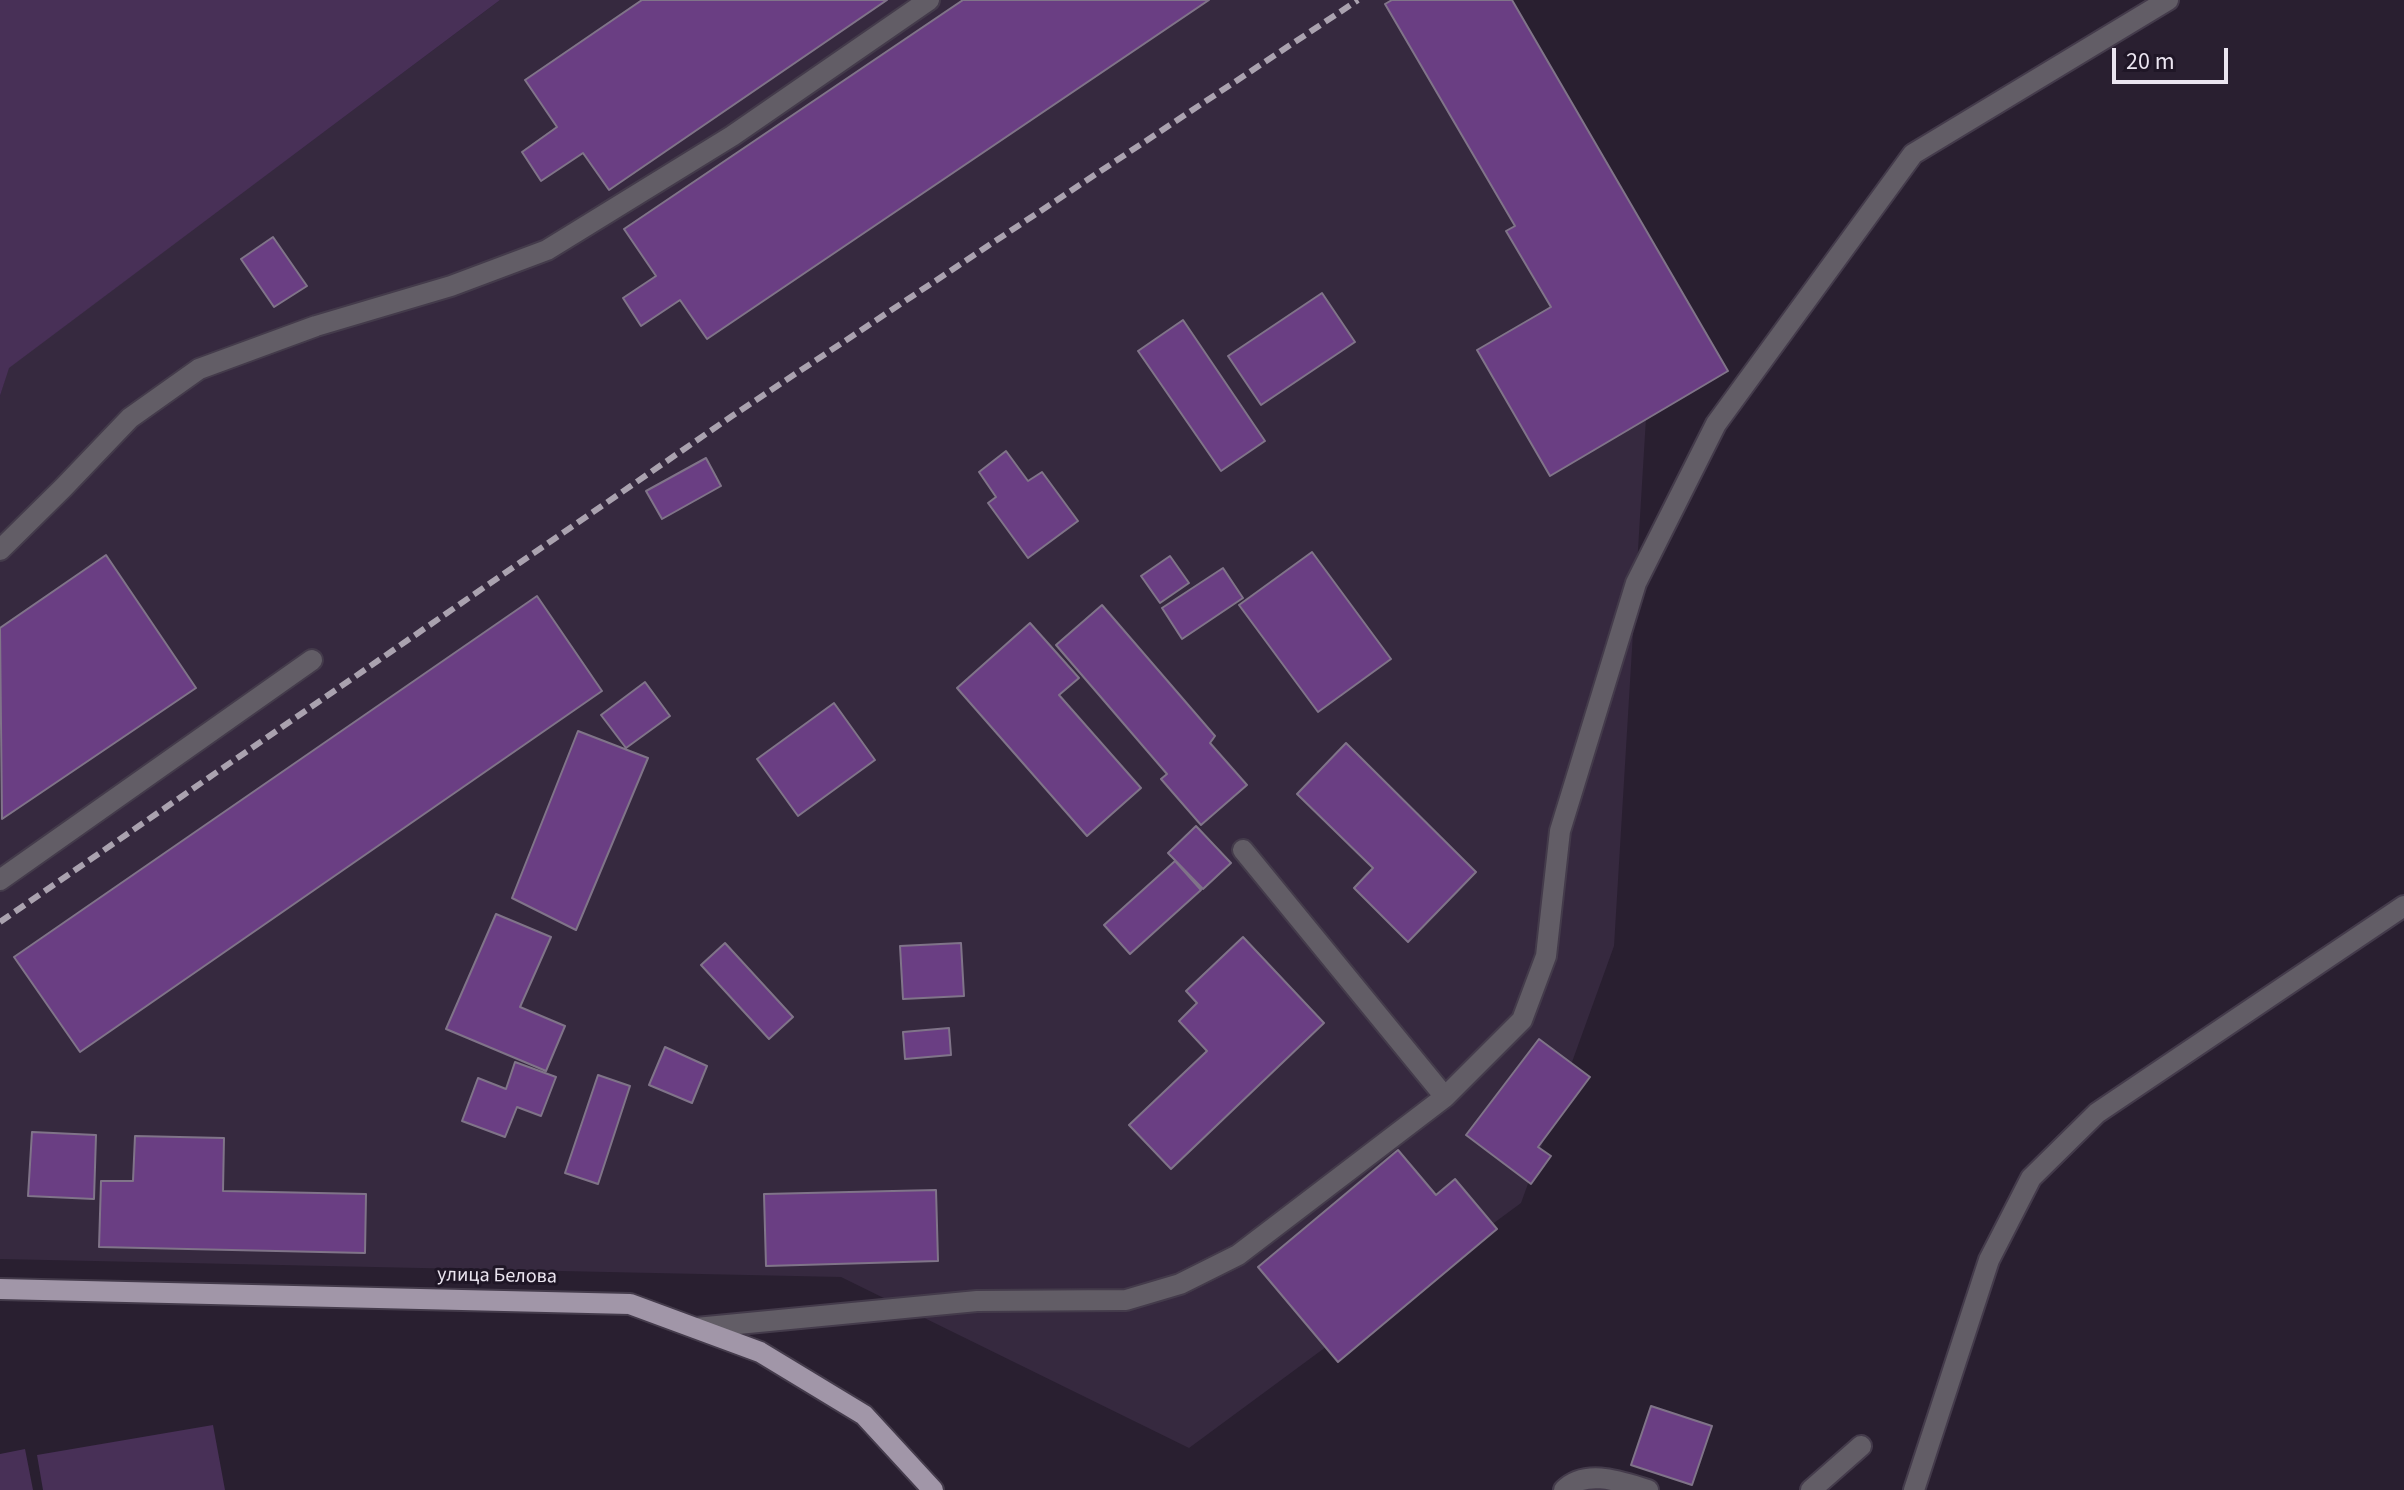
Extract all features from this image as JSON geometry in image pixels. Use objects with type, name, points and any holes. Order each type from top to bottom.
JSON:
[{"type":"main road","name":"улица Белова","points":[[0,1289],[630,1304],[760,1352],[864,1415],[933,1490]]},
{"type":"street","points":[[0,550],[130,418],[199,369],[316,326],[451,286],[547,250],[732,136],[929,0]]},
{"type":"street","points":[[696,1328],[977,1301],[1126,1300],[1180,1284],[1238,1255],[1445,1097],[1522,1020],[1546,956],[1560,831],[1636,583],[1716,424],[1913,154],[2168,0]]},
{"type":"street","points":[[0,880],[312,660]]},
{"type":"street","points":[[1243,850],[1445,1097]]},
{"type":"street","points":[[1914,1490],[1989,1260],[2031,1178],[2097,1113],[2404,906]]},
{"type":"street","points":[[1811,1490],[1861,1446]]},
{"type":"street","points":[[1564,1490],[1573,1482],[1607,1478],[1648,1490]]},
{"type":"shaded area","points":[[0,0],[500,0],[9,368],[0,396]]},
{"type":"shaded area","points":[[500,0],[1449,0],[1646,418],[1614,946],[1521,1203],[1189,1448],[841,1277],[0,1259],[0,396],[8,368]]},
{"type":"shaded area","points":[[213,1425],[225,1490],[43,1490],[37,1455]]},
{"type":"shaded area","points":[[25,1449],[33,1490],[0,1490],[0,1454]]},
{"type":"building","points":[[642,0],[887,0],[609,190],[583,153],[541,181],[522,152],[557,127],[525,80]]},
{"type":"building","points":[[963,0],[1209,0],[707,339],[680,300],[641,326],[623,298],[656,276],[624,229]]},
{"type":"building","points":[[1392,0],[1512,0],[1728,371],[1550,476],[1477,350],[1551,307],[1506,231],[1515,226],[1385,4]]},
{"type":"building","points":[[273,237],[307,286],[274,307],[241,259]]},
{"type":"building","points":[[1322,293],[1355,342],[1261,405],[1228,356]]},
{"type":"building","points":[[1183,320],[1265,441],[1221,471],[1138,351]]},
{"type":"building","points":[[1006,451],[1028,481],[1042,472],[1078,521],[1028,558],[988,503],[996,497],[979,472]]},
{"type":"building","points":[[706,458],[721,486],[662,519],[646,491]]},
{"type":"building","points":[[1312,552],[1391,659],[1318,712],[1239,605]]},
{"type":"building","points":[[106,555],[196,688],[2,819],[0,628]]},
{"type":"building","points":[[1170,556],[1189,583],[1160,603],[1141,576]]},
{"type":"building","points":[[1223,568],[1243,598],[1182,639],[1162,608]]},
{"type":"building","points":[[537,596],[602,691],[80,1052],[14,957]]},
{"type":"building","points":[[1102,605],[1215,736],[1210,743],[1247,785],[1201,825],[1161,779],[1167,774],[1056,645]]},
{"type":"building","points":[[1030,623],[1079,678],[1059,695],[1141,788],[1087,836],[957,688]]},
{"type":"building","points":[[645,682],[670,716],[626,748],[601,715]]},
{"type":"building","points":[[834,703],[875,760],[798,816],[757,759]]},
{"type":"building","points":[[578,731],[648,758],[576,930],[512,898]]},
{"type":"building","points":[[1346,743],[1476,872],[1408,942],[1354,888],[1373,868],[1297,794]]},
{"type":"building","points":[[1196,826],[1231,863],[1203,889],[1168,853]]},
{"type":"building","points":[[1175,861],[1201,890],[1130,954],[1104,925]]},
{"type":"building","points":[[496,914],[551,937],[520,1007],[565,1026],[546,1071],[446,1029]]},
{"type":"building","points":[[1243,937],[1324,1023],[1171,1169],[1129,1125],[1207,1051],[1179,1021],[1197,1003],[1186,991]]},
{"type":"building","points":[[725,943],[793,1017],[769,1039],[701,965]]},
{"type":"building","points":[[961,943],[964,996],[903,999],[900,946]]},
{"type":"building","points":[[949,1028],[951,1055],[905,1059],[903,1032]]},
{"type":"building","points":[[1539,1039],[1590,1077],[1538,1147],[1551,1156],[1531,1184],[1466,1135]]},
{"type":"building","points":[[665,1047],[707,1066],[692,1103],[649,1085]]},
{"type":"building","points":[[515,1062],[556,1077],[541,1116],[517,1107],[505,1137],[462,1121],[478,1078],[506,1089]]},
{"type":"building","points":[[598,1075],[630,1086],[598,1184],[565,1173]]},
{"type":"building","points":[[32,1132],[96,1135],[94,1199],[28,1196]]},
{"type":"building","points":[[135,1136],[224,1138],[223,1191],[366,1194],[365,1253],[99,1247],[101,1181],[133,1181]]},
{"type":"building","points":[[1398,1150],[1436,1195],[1455,1179],[1497,1229],[1338,1362],[1258,1267]]},
{"type":"building","points":[[936,1190],[938,1261],[766,1266],[764,1194]]},
{"type":"building","points":[[1651,1406],[1712,1426],[1692,1485],[1631,1465]]},
{"type":"railway","points":[[0,922],[732,416],[1358,0]]}]
